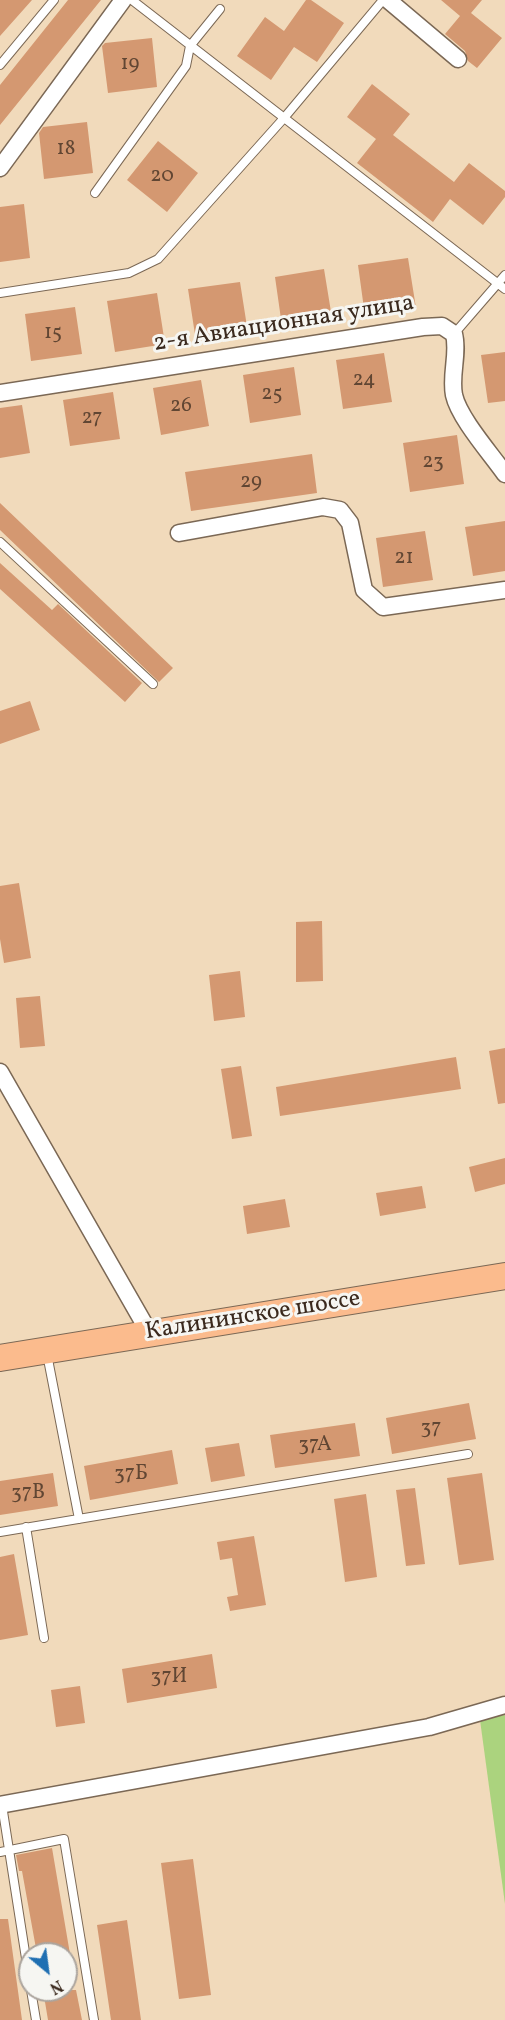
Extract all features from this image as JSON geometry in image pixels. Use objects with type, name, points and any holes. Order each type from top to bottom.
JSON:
[{"type":"main road","name":"Калининское шоссе","points":[[0,1358],[505,1276]]},
{"type":"street","points":[[0,168],[123,0]]},
{"type":"street","points":[[387,0],[458,59]]},
{"type":"street","name":"2-я Авиационная улица","points":[[0,393],[423,327],[442,327],[454,334]]},
{"type":"street","points":[[454,334],[458,346],[453,372],[454,395],[463,415],[505,474]]},
{"type":"street","points":[[179,533],[323,507],[340,510],[350,523],[364,590],[383,606],[505,590]]},
{"type":"street","points":[[0,1072],[150,1334]]},
{"type":"street","points":[[1,1805],[429,1727],[505,1706]]},
{"type":"lane","points":[[0,65],[54,0]]},
{"type":"lane","points":[[132,0],[505,289]]},
{"type":"lane","points":[[0,293],[129,273],[158,260],[284,118],[383,0]]},
{"type":"lane","points":[[95,193],[186,66],[190,46],[220,9]]},
{"type":"lane","points":[[497,283],[505,270]]},
{"type":"lane","points":[[454,334],[505,275]]},
{"type":"lane","points":[[0,542],[153,684]]},
{"type":"lane","points":[[46,1351],[79,1519]]},
{"type":"lane","points":[[0,1532],[468,1455]]},
{"type":"lane","points":[[26,1527],[44,1638]]},
{"type":"lane","points":[[1,1805],[4,1852],[22,1942]]},
{"type":"lane","points":[[4,1852],[64,1839],[94,2020]]},
{"type":"lane","points":[[33,2002],[36,2020]]},
{"type":"green space","points":[[505,1715],[505,1904],[480,1720]]},
{"type":"building","points":[[0,0],[32,0],[0,36]]},
{"type":"building","points":[[68,0],[101,0],[0,125],[0,85]]},
{"type":"building","points":[[306,0],[311,0],[344,23],[317,62],[294,47],[271,80],[237,56],[265,17],[284,31]]},
{"type":"building","points":[[441,0],[482,0],[471,13],[502,38],[477,68],[468,61],[465,51],[445,34],[460,16]]},
{"type":"building","points":[[152,38],[157,87],[108,93],[102,46],[105,43]]},
{"type":"building","points":[[372,84],[410,114],[393,135],[454,182],[469,163],[505,191],[505,197],[483,225],[450,199],[433,222],[357,163],[376,139],[347,117]]},
{"type":"building","points":[[87,122],[93,173],[44,179],[39,133],[43,127]]},
{"type":"building","points":[[158,141],[198,173],[167,212],[127,180]]},
{"type":"building","points":[[24,204],[30,258],[0,262],[0,207]]},
{"type":"building","points":[[408,258],[416,308],[365,316],[358,265]]},
{"type":"building","points":[[324,269],[332,318],[282,326],[275,277]]},
{"type":"building","points":[[240,282],[248,333],[196,341],[188,289]]},
{"type":"building","points":[[157,293],[165,344],[115,352],[107,301]]},
{"type":"building","points":[[75,307],[82,354],[31,361],[25,314]]},
{"type":"building","points":[[505,352],[505,401],[488,403],[481,355]]},
{"type":"building","points":[[384,353],[392,402],[343,409],[336,360]]},
{"type":"building","points":[[294,367],[301,415],[250,423],[243,375]]},
{"type":"building","points":[[201,380],[209,426],[161,435],[153,388]]},
{"type":"building","points":[[113,392],[120,439],[70,446],[63,400]]},
{"type":"building","points":[[22,405],[30,453],[0,458],[0,408]]},
{"type":"building","points":[[457,435],[464,484],[410,492],[403,443]]},
{"type":"building","points":[[312,454],[317,493],[191,511],[185,472]]},
{"type":"building","points":[[0,503],[173,668],[159,682],[0,530]]},
{"type":"building","points":[[505,521],[505,571],[473,576],[465,527]]},
{"type":"building","points":[[425,531],[433,580],[383,587],[376,538]]},
{"type":"building","points":[[0,563],[52,610],[58,604],[142,683],[125,702],[0,589]]},
{"type":"building","points":[[30,701],[40,730],[0,744],[0,711]]},
{"type":"building","points":[[19,883],[31,958],[4,963],[0,939],[0,886]]},
{"type":"building","points":[[322,921],[323,981],[296,982],[296,922]]},
{"type":"building","points":[[240,971],[245,1017],[214,1021],[209,975]]},
{"type":"building","points":[[40,996],[45,1046],[20,1048],[16,998]]},
{"type":"building","points":[[505,1048],[505,1103],[498,1104],[489,1051]]},
{"type":"building","points":[[456,1057],[461,1089],[280,1116],[276,1087]]},
{"type":"building","points":[[241,1066],[252,1136],[232,1139],[221,1069]]},
{"type":"building","points":[[505,1158],[505,1184],[475,1192],[469,1167]]},
{"type":"building","points":[[422,1186],[426,1208],[380,1216],[376,1193]]},
{"type":"building","points":[[285,1199],[290,1227],[247,1234],[243,1206]]},
{"type":"building","points":[[469,1403],[476,1439],[392,1454],[386,1418]]},
{"type":"building","points":[[355,1423],[360,1456],[275,1468],[270,1435]]},
{"type":"building","points":[[239,1443],[245,1476],[211,1482],[205,1448]]},
{"type":"building","points":[[172,1450],[178,1484],[90,1500],[84,1466]]},
{"type":"building","points":[[53,1473],[58,1506],[0,1515],[0,1481]]},
{"type":"building","points":[[482,1473],[494,1560],[459,1565],[447,1478]]},
{"type":"building","points":[[415,1488],[425,1564],[406,1566],[396,1490]]},
{"type":"building","points":[[366,1494],[377,1577],[345,1582],[334,1499]]},
{"type":"building","points":[[254,1536],[266,1605],[230,1611],[227,1597],[238,1595],[232,1558],[220,1560],[217,1542]]},
{"type":"building","points":[[14,1554],[28,1635],[0,1640],[0,1557]]},
{"type":"building","points":[[212,1654],[217,1688],[127,1703],[122,1669]]},
{"type":"building","points":[[80,1686],[85,1723],[56,1727],[51,1690]]},
{"type":"building","points":[[52,1848],[68,1942],[35,1942],[22,1871],[19,1871],[16,1855]]},
{"type":"building","points":[[193,1859],[211,1995],[179,1999],[161,1863]]},
{"type":"building","points":[[0,1919],[8,1919],[22,2020],[0,2020]]},
{"type":"building","points":[[127,1920],[141,2020],[111,2020],[97,1925]]},
{"type":"building","points":[[78,2000],[82,2020],[48,2020],[45,2002],[78,2002]]}]
